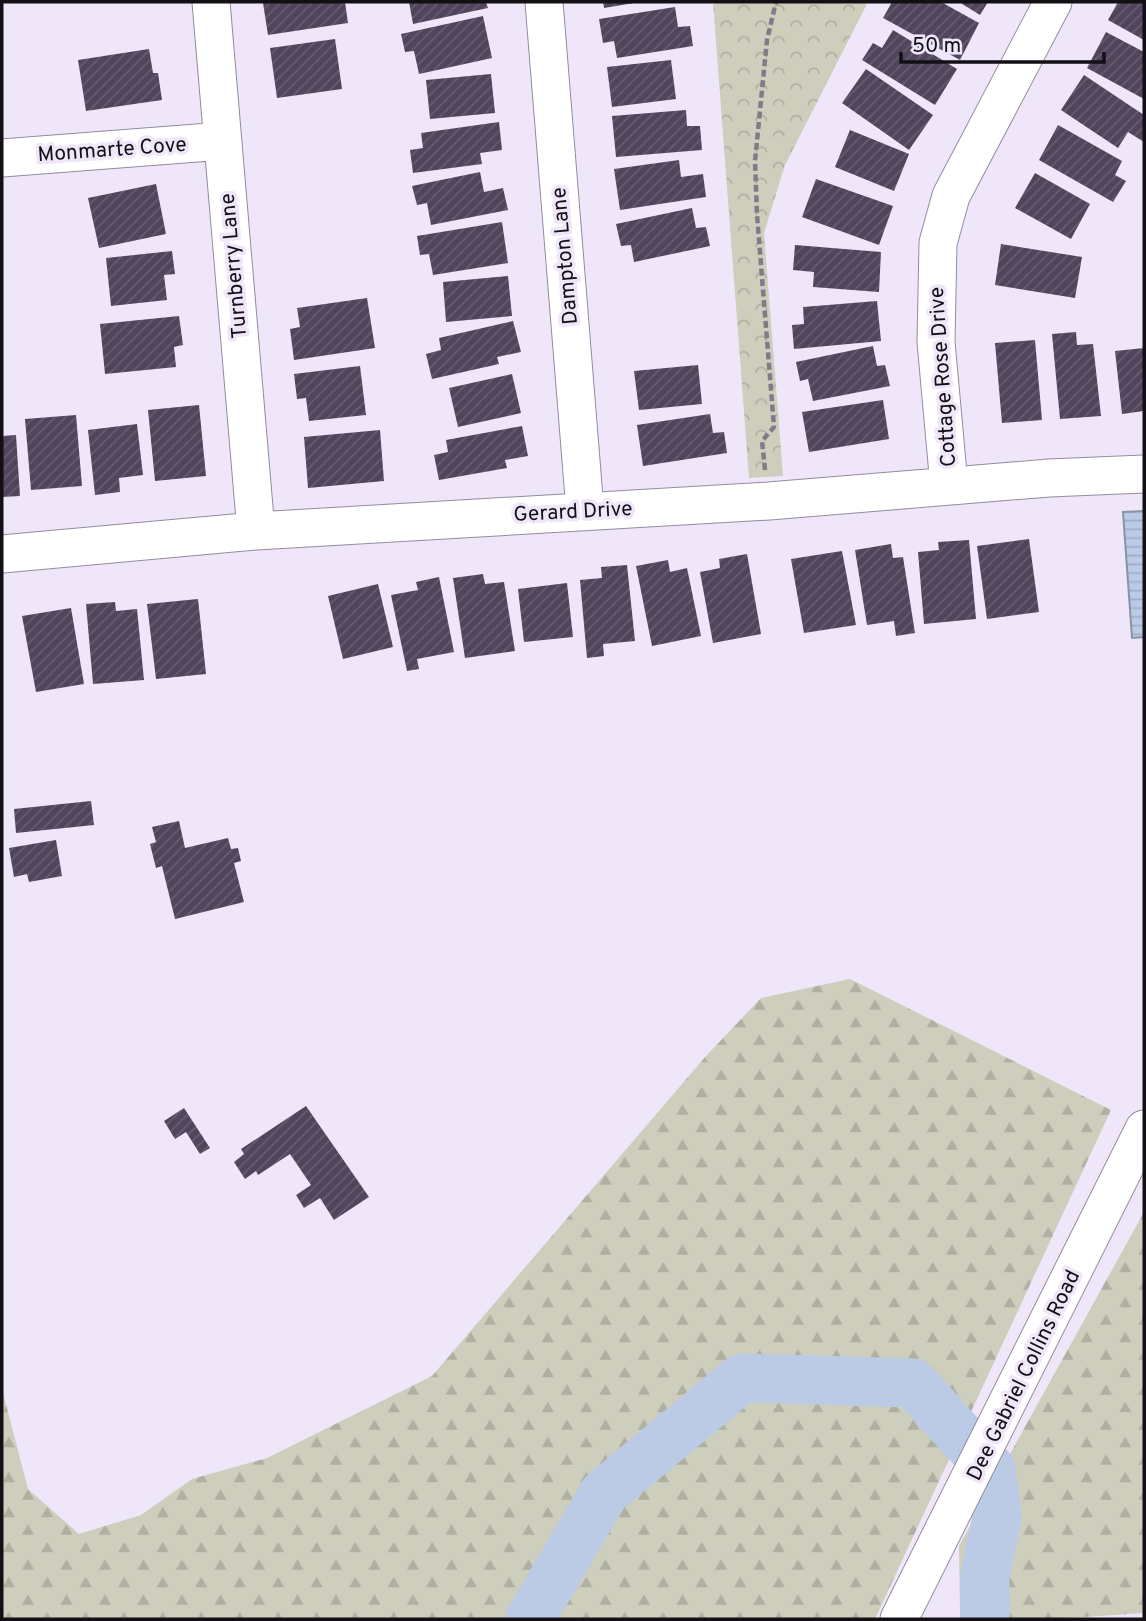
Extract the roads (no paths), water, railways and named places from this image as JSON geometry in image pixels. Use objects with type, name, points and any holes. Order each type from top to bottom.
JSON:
[{"type":"street","name":"Turnberry Lane","points":[[211,2],[256,531]]},
{"type":"street","name":"Dampton Lane","points":[[544,2],[585,510]]},
{"type":"street","name":"Cottage Rose Drive","points":[[949,485],[936,341],[938,243],[951,196],[1053,2]]},
{"type":"street","name":"Monmarte Cove","points":[[2,158],[223,141]]},
{"type":"street","name":"Gerard Drive","points":[[2,554],[256,531],[769,501],[949,485],[1144,474]]},
{"type":"street","name":"Dee Gabriel Collins Road","points":[[899,1619],[932,1560],[1144,1129]]},
{"type":"water","points":[[1144,511],[1144,637],[1132,638],[1123,512]]},
{"type":"waterway","points":[[530,1619],[604,1493],[742,1378],[913,1383],[991,1469],[997,1517],[985,1575],[985,1619]]}]
